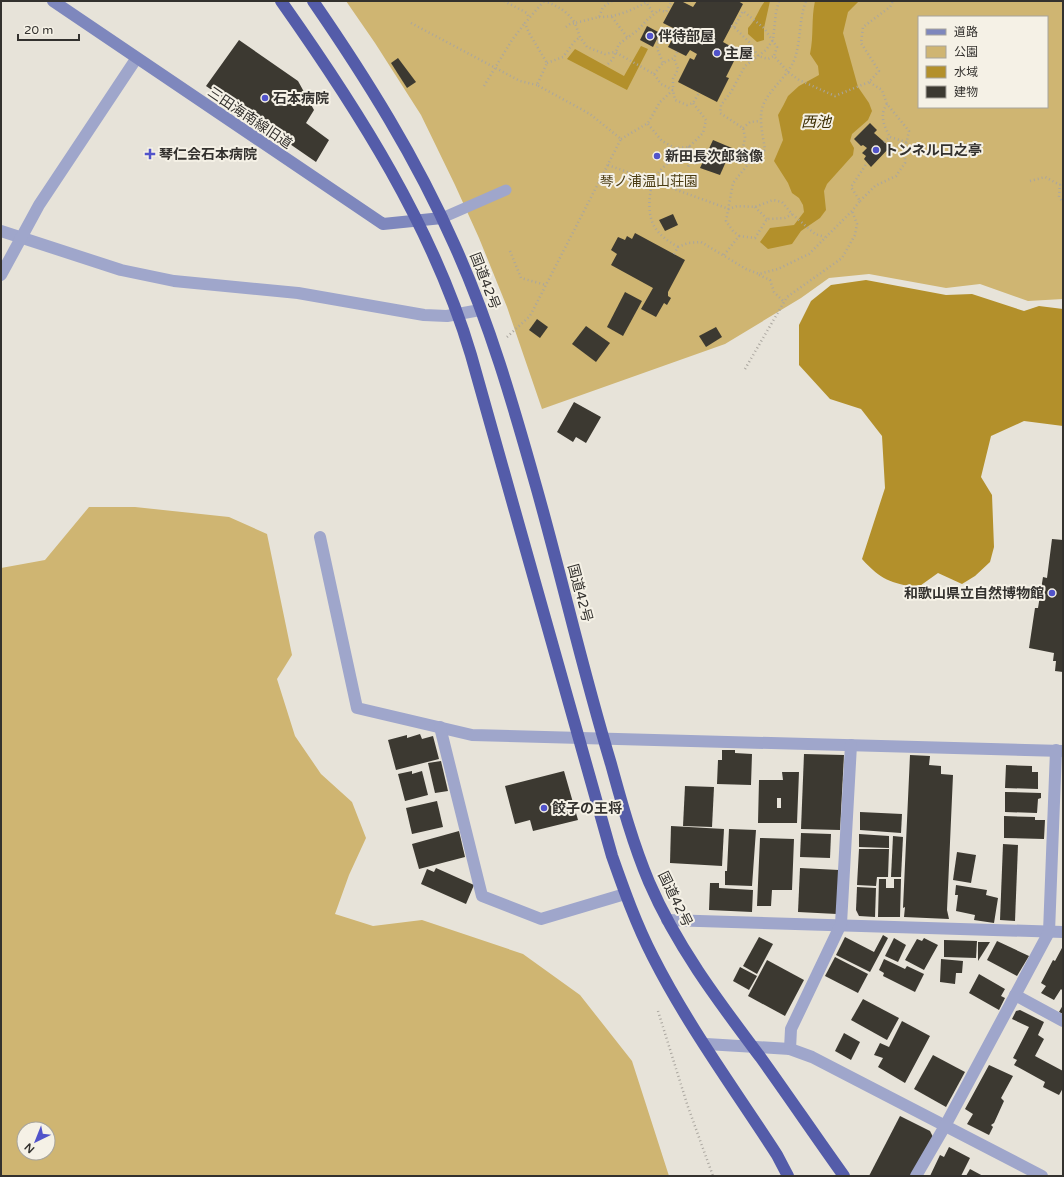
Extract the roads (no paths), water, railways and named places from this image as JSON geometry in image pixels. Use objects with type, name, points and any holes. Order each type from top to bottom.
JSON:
[{"type":"highway","points":[[281,1],[322,60],[346,98],[398,186],[438,266],[471,356],[578,738],[612,856],[625,894],[654,958],[706,1044],[777,1155],[788,1176]]},
{"type":"highway","name":"国道42号","points":[[313,1],[381,105],[442,218],[480,310],[510,397],[536,486],[603,738],[640,859],[667,920],[708,989],[752,1047],[844,1176]]},
{"type":"street","name":"三田海南線旧道","points":[[53,1],[383,224],[442,218]]},
{"type":"street","points":[[1,275],[39,205],[136,58]]},
{"type":"street","points":[[1,231],[121,270],[174,281],[298,293],[424,315],[447,316],[480,310]]},
{"type":"street","points":[[320,537],[357,708],[472,734],[1060,750],[1049,932],[945,1126],[916,1176]]},
{"type":"street","points":[[440,727],[482,896],[540,919],[625,894]]},
{"type":"street","points":[[790,1049],[791,1029],[841,924],[851,745]]},
{"type":"street","points":[[667,920],[841,924],[1063,932]]},
{"type":"street","points":[[1015,995],[1063,1021]]},
{"type":"street","points":[[706,1044],[790,1049],[812,1057],[1042,1176]]},
{"type":"lane","points":[[442,218],[506,190]]},
{"type":"water","points":[[765,1],[770,1],[764,28],[764,40],[757,42],[748,34],[748,28]]},
{"type":"water","name":"西池","points":[[815,1],[859,1],[848,12],[843,33],[858,87],[869,103],[872,111],[868,120],[852,134],[850,141],[854,148],[853,155],[827,184],[824,191],[826,210],[820,218],[801,231],[792,244],[768,249],[760,242],[770,228],[794,225],[804,212],[803,205],[799,198],[792,193],[788,183],[774,161],[783,140],[778,115],[788,96],[799,86],[819,75],[818,66],[810,54]]},
{"type":"water","points":[[641,46],[648,49],[627,90],[567,59],[575,49],[624,76]]},
{"type":"water","points":[[866,280],[946,295],[972,294],[1024,311],[1039,306],[1063,309],[1063,426],[1024,421],[991,436],[981,477],[992,495],[994,547],[990,562],[975,576],[962,584],[938,573],[917,588],[900,584],[887,580],[875,572],[862,559],[885,488],[882,436],[861,409],[830,399],[799,365],[799,325],[811,301],[831,285]]},
{"type":"place","name":"伴待部屋","points":[[650,36]]},
{"type":"place","name":"主屋","points":[[717,53]]},
{"type":"place","name":"石本病院","points":[[265,98]]},
{"type":"place","name":"トンネル口之亭","points":[[876,150]]},
{"type":"place","name":"琴仁会石本病院","points":[[150,154]]},
{"type":"place","name":"新田長次郎翁像","points":[[657,156]]},
{"type":"place","name":"和歌山県立自然博物館","points":[[1052,593]]},
{"type":"place","name":"餃子の王将","points":[[544,808]]},
{"type":"park label","name":"琴ノ浦温山荘園","points":[[649,181]]}]
